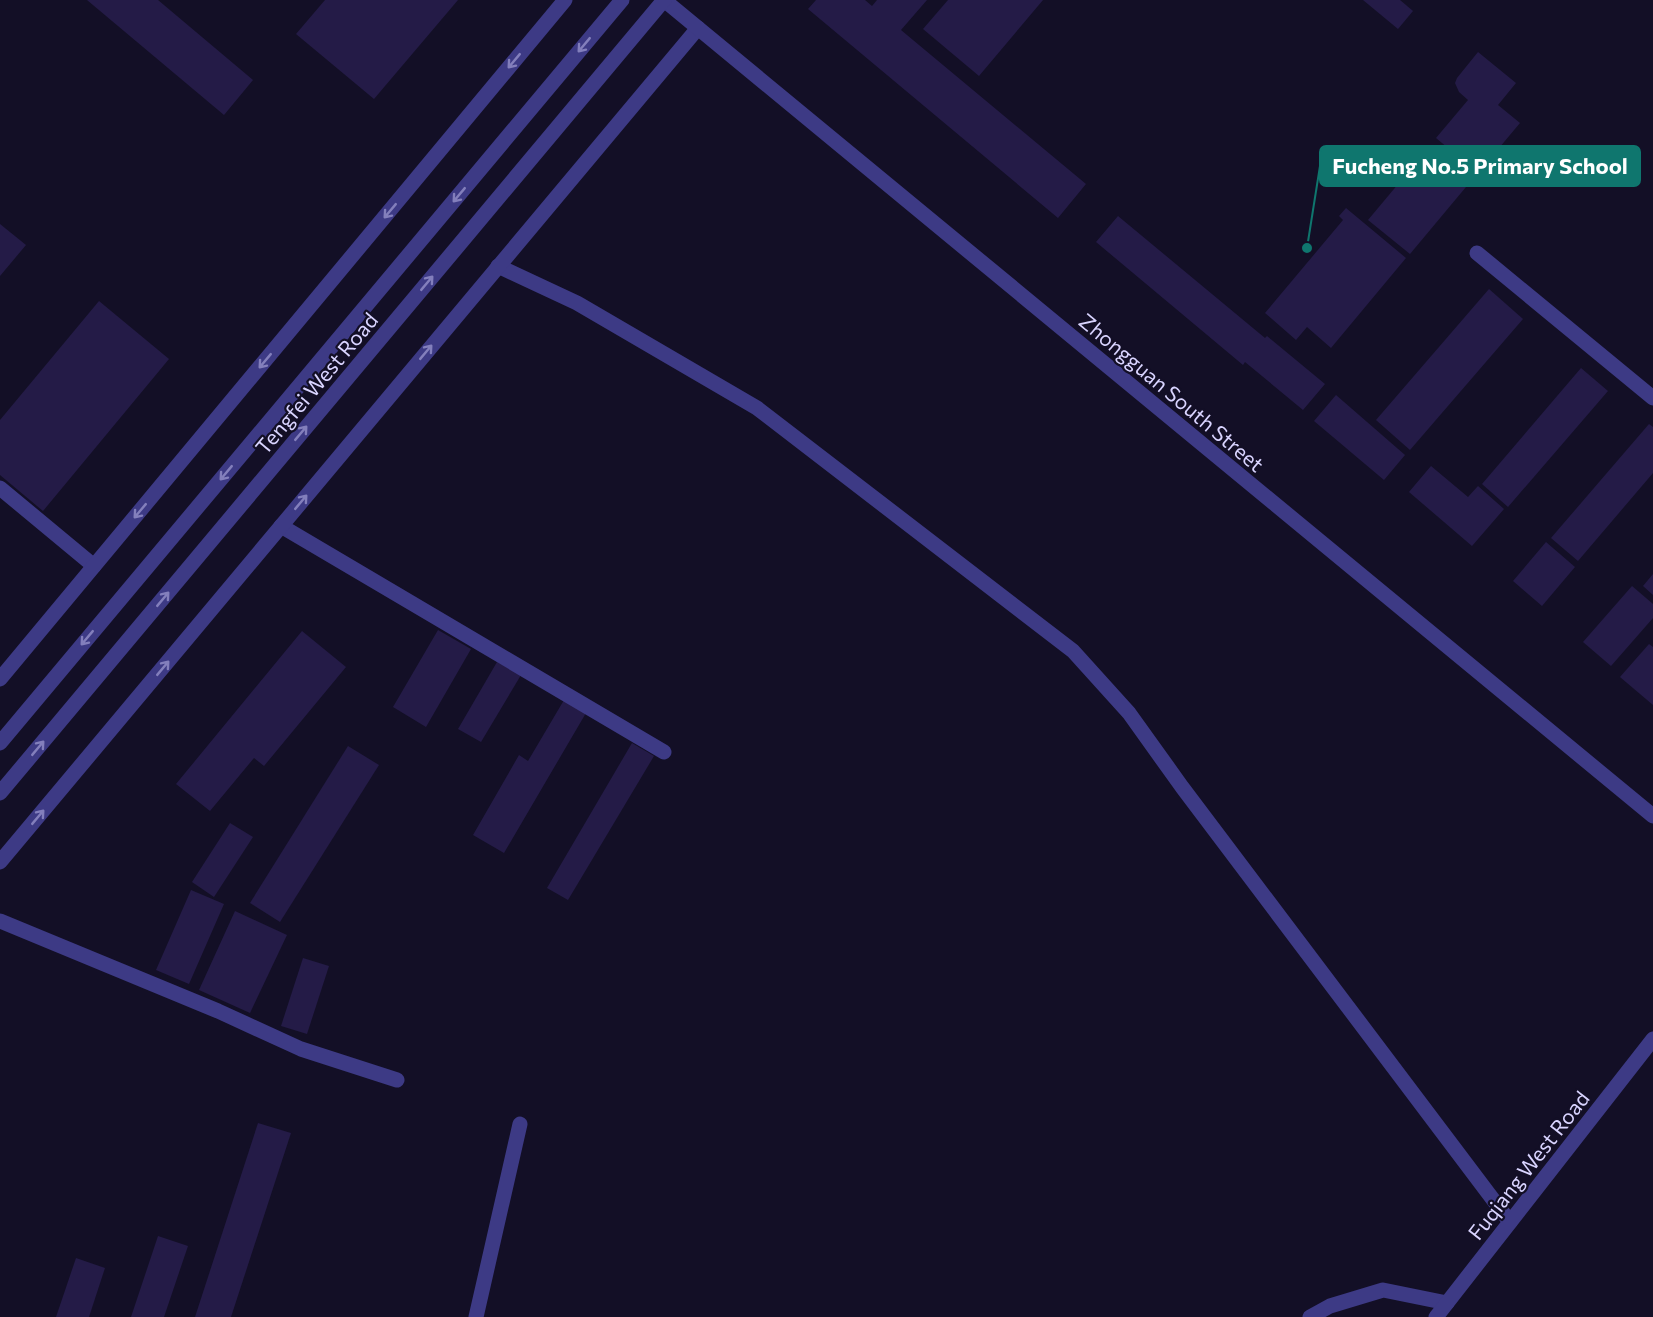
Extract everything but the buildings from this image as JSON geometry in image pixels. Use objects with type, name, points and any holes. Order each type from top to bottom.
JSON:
[{"type":"street","points":[[0,679],[565,0]]},
{"type":"street","name":"Tengfei West Road","points":[[0,743],[622,0]]},
{"type":"street","name":"Tengfei West Road","points":[[0,793],[664,0]]},
{"type":"street","name":"Zhongguan South Street","points":[[664,0],[1653,816]]},
{"type":"street","points":[[0,862],[698,28]]},
{"type":"street","points":[[1477,253],[1653,398]]},
{"type":"street","points":[[498,266],[577,303],[757,408],[1073,651],[1129,713],[1182,787],[1510,1222]]},
{"type":"street","points":[[0,488],[94,566]]},
{"type":"street","points":[[281,526],[664,752]]},
{"type":"street","points":[[0,921],[218,1011],[301,1049],[398,1080]]},
{"type":"street","name":"Fuqiang West Road","points":[[1437,1317],[1653,1038]]},
{"type":"street","points":[[476,1317],[520,1124]]},
{"type":"street","points":[[1310,1317],[1330,1306],[1383,1290],[1447,1303]]},
{"type":"place","name":"Fucheng No.5 Primary School","points":[[1307,248]]}]
